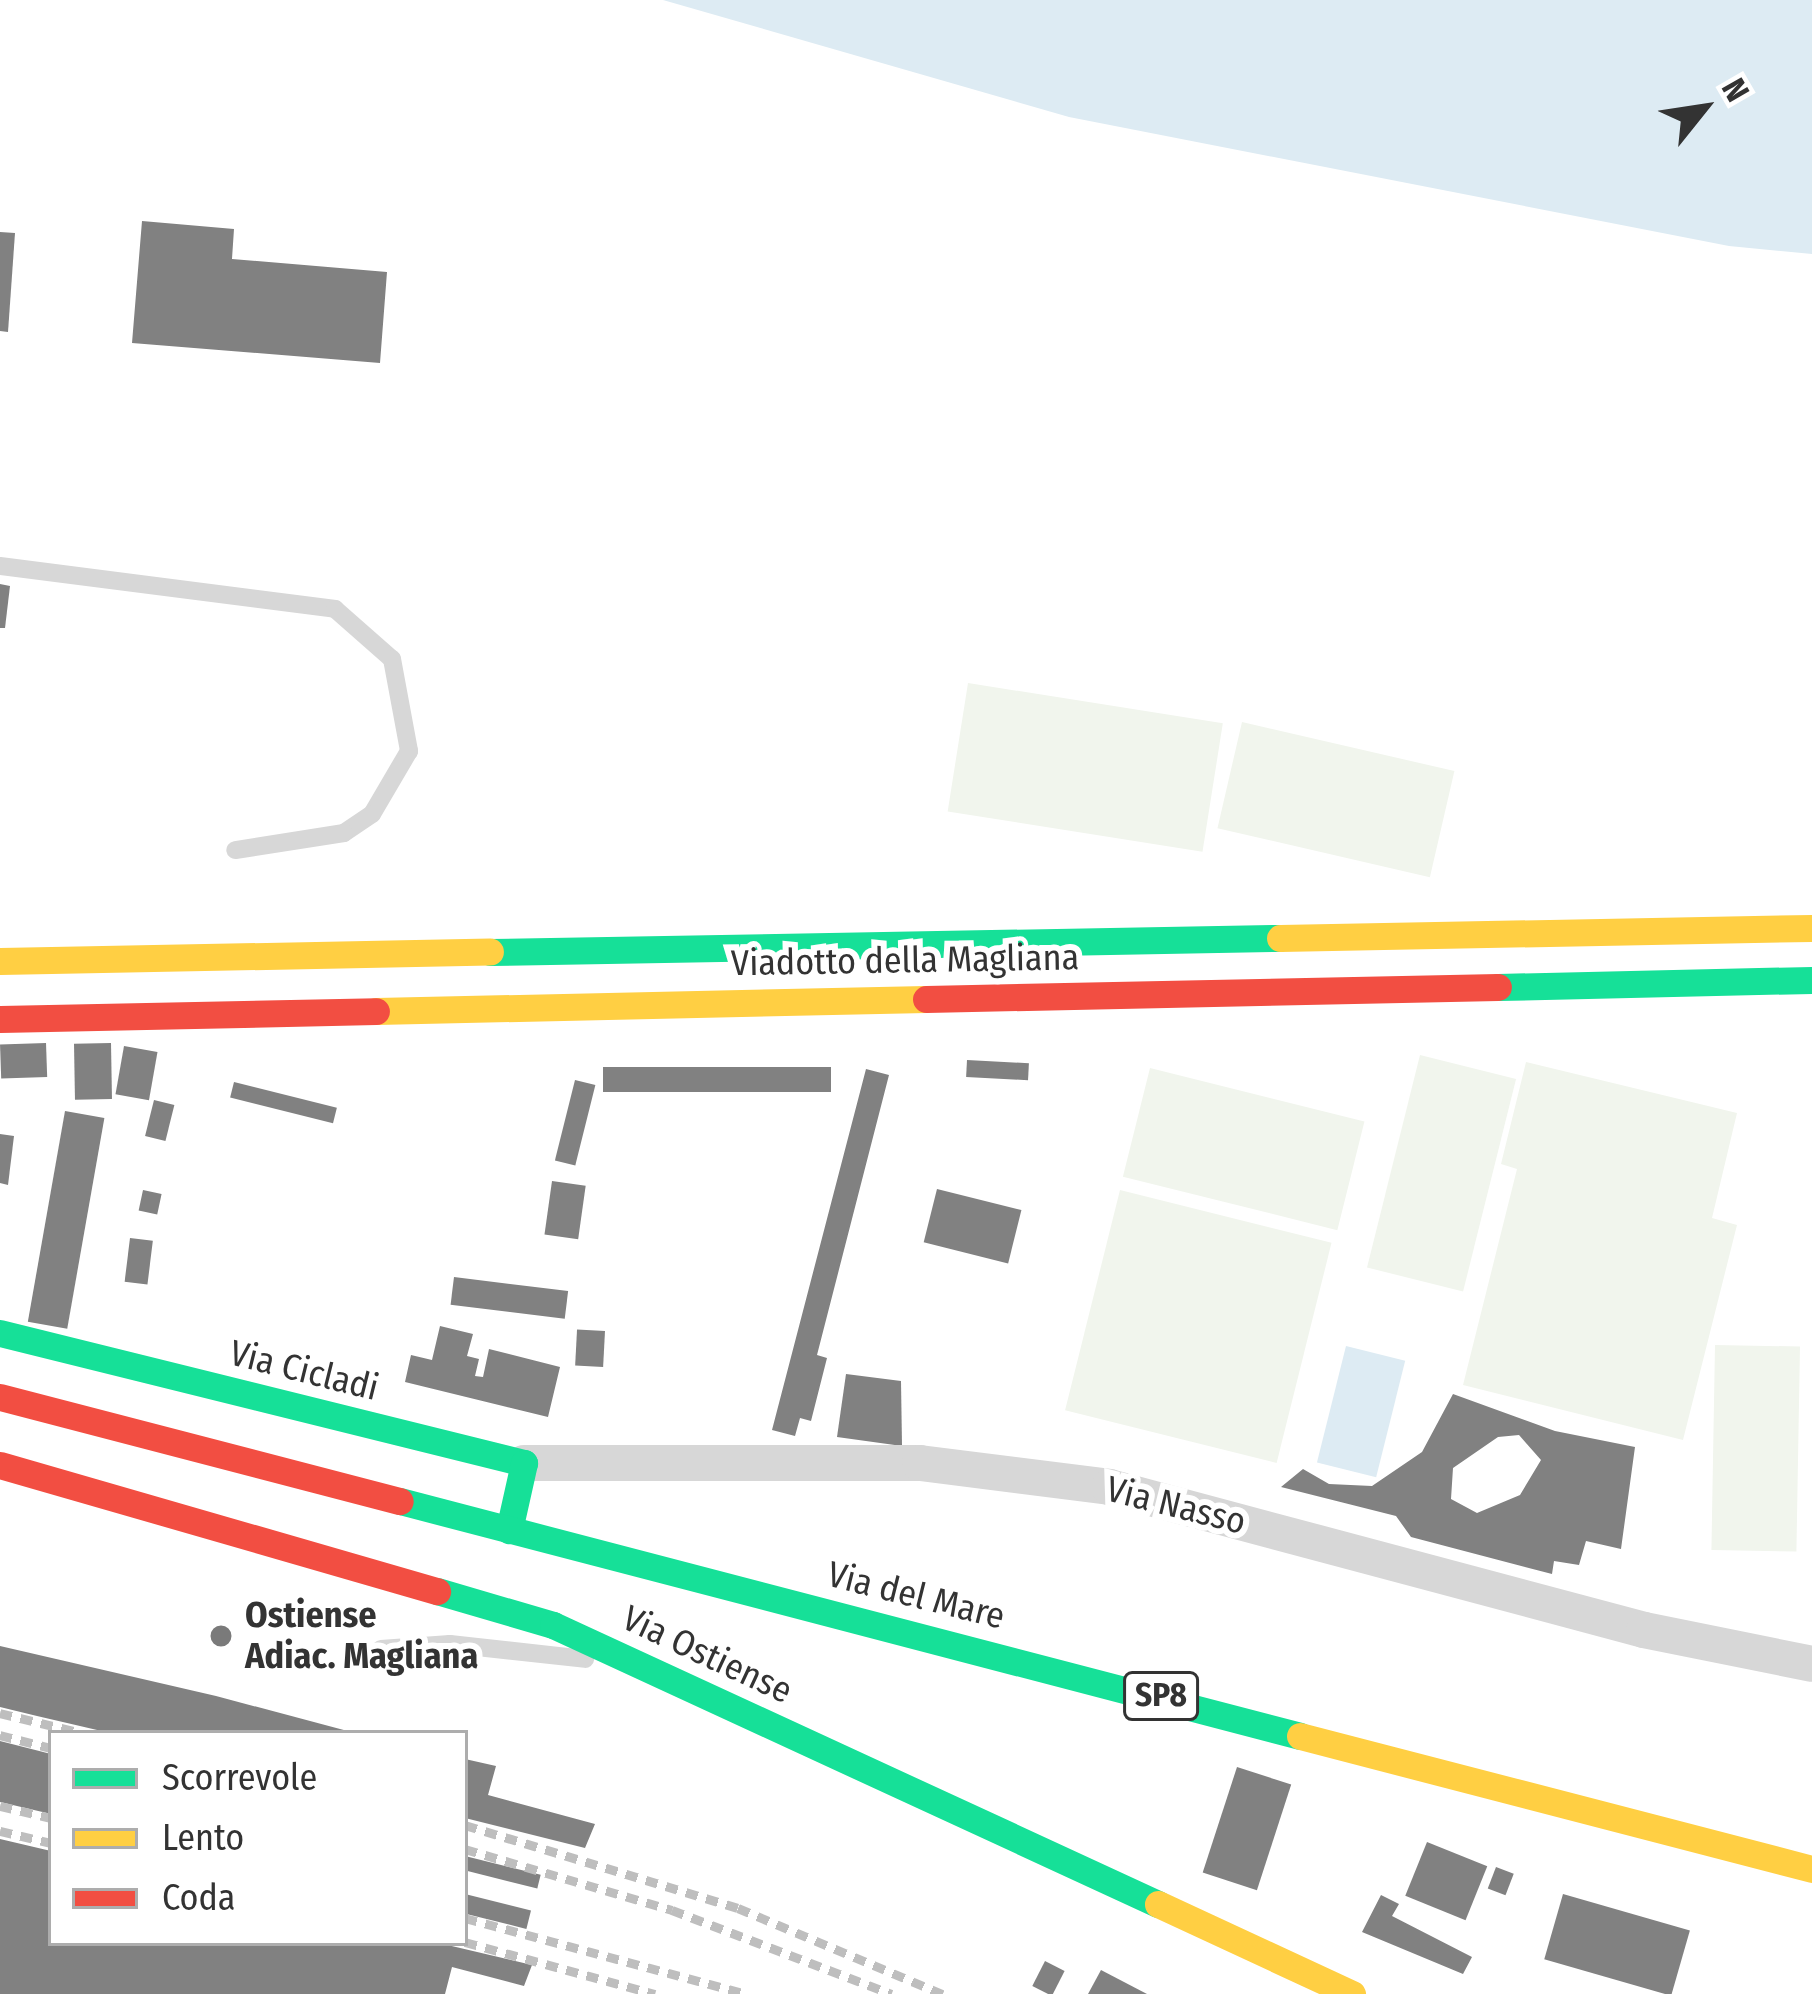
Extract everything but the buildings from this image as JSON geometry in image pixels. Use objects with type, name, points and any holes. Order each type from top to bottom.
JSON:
[{"type":"main road","name":"Viadotto della Magliana","points":[[0,961],[1812,928]]},
{"type":"main road","name":"Viadotto della Magliana","points":[[0,1019],[1812,980]]},
{"type":"main road","name":"Via Cicladi","points":[[0,1334],[524,1463]]},
{"type":"main road","name":"Via del Mare","points":[[0,1397],[1812,1869]]},
{"type":"main road","points":[[508,1530],[524,1463]]},
{"type":"main road","name":"Via Ostiense","points":[[0,1465],[518,1611],[647,1666],[1352,1994]]},
{"type":"street","name":"Via Nasso","points":[[524,1463],[920,1463],[1108,1487],[1644,1630],[1812,1664]]},
{"type":"lane","points":[[0,566],[335,608],[392,658],[409,751],[372,814],[344,833],[236,850]]},
{"type":"lane","points":[[381,1649],[450,1644],[647,1666]]},
{"type":"shaded area","points":[[663,0],[1812,0],[1812,254],[1729,246],[1069,117]]},
{"type":"shaded area","points":[[968,683],[1223,723],[1202,852],[948,811]]},
{"type":"shaded area","points":[[1242,722],[1454,771],[1430,877],[1217,828]]},
{"type":"shaded area","points":[[1420,1055],[1516,1079],[1463,1291],[1367,1267]]},
{"type":"shaded area","points":[[1526,1062],[1737,1113],[1712,1218],[1737,1225],[1683,1440],[1463,1385],[1517,1169],[1501,1164]]},
{"type":"shaded area","points":[[1150,1068],[1364,1121],[1337,1230],[1123,1177]]},
{"type":"shaded area","points":[[1120,1190],[1332,1243],[1277,1463],[1065,1410]]},
{"type":"shaded area","points":[[1715,1345],[1800,1346],[1796,1551],[1711,1550]]},
{"type":"shaded area","points":[[1346,1346],[1405,1361],[1376,1477],[1317,1462]]},
{"type":"railway","points":[[0,1713],[70,1730]]},
{"type":"railway","points":[[0,1735],[48,1747]]},
{"type":"railway","points":[[0,1806],[48,1817]]},
{"type":"railway","points":[[468,1826],[738,1908],[943,1994]]},
{"type":"railway","points":[[0,1831],[48,1842]]},
{"type":"railway","points":[[468,1850],[672,1910],[892,1994]]},
{"type":"railway","points":[[468,1919],[747,1994]]},
{"type":"railway","points":[[468,1943],[655,1994]]},
{"type":"traffic: fast","points":[[490,952],[1280,938]]},
{"type":"traffic: fast","points":[[1498,987],[1812,980]]},
{"type":"traffic: fast","points":[[0,1333],[524,1463],[509,1530]]},
{"type":"traffic: fast","points":[[400,1501],[1300,1736]]},
{"type":"traffic: fast","points":[[437,1591],[553,1625],[1158,1904]]},
{"type":"traffic: slow","points":[[1280,938],[1812,928]]},
{"type":"traffic: slow","points":[[0,961],[490,952]]},
{"type":"traffic: slow","points":[[376,1011],[926,999]]},
{"type":"traffic: slow","points":[[1300,1736],[1812,1869]]},
{"type":"traffic: slow","points":[[1158,1904],[1352,1994]]},
{"type":"traffic: jam","points":[[926,999],[1498,987]]},
{"type":"traffic: jam","points":[[0,1019],[376,1011]]},
{"type":"traffic: jam","points":[[0,1397],[400,1501]]},
{"type":"traffic: jam","points":[[0,1465],[437,1591]]},
{"type":"place","name":"Ostiense Adiac. Magliana","points":[[221,1636]]}]
